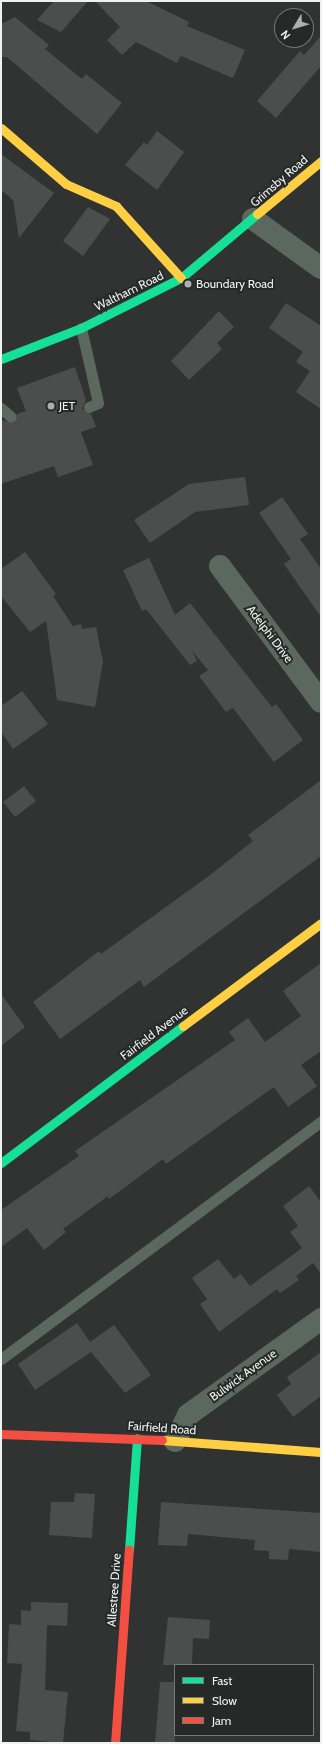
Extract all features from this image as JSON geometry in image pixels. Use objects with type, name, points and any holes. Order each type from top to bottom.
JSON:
[{"type":"street","points":[[1,128],[66,184],[116,206],[181,278]]},
{"type":"street","name":"Grimsby Road","points":[[253,219],[321,160]]},
{"type":"street","points":[[253,219],[321,268]]},
{"type":"street","name":"Waltham Road","points":[[1,359],[81,328],[181,278],[253,219]]},
{"type":"street","name":"Adelphi Drive","points":[[220,566],[321,702]]},
{"type":"street","name":"Fairfield Avenue","points":[[1,1163],[321,923]]},
{"type":"street","name":"Bulwick Avenue","points":[[175,1441],[188,1415],[321,1319]]},
{"type":"street","name":"Fairfield Road","points":[[1,1434],[137,1438],[321,1452]]},
{"type":"street","name":"Allestree Drive","points":[[115,1743],[137,1438]]},
{"type":"lane","points":[[81,328],[98,403],[89,407]]},
{"type":"lane","points":[[1,408],[10,417]]},
{"type":"lane","points":[[1,1359],[321,1122]]},
{"type":"building","points":[[54,1],[88,1],[61,32],[37,20]]},
{"type":"building","points":[[95,1],[146,1],[189,22],[187,26],[245,50],[233,78],[181,56],[177,63],[136,42],[122,55],[107,40],[120,27]]},
{"type":"building","points":[[15,17],[49,45],[45,49],[82,79],[86,74],[122,103],[97,134],[7,57],[1,57],[1,24]]},
{"type":"building","points":[[321,36],[321,66],[276,118],[257,101],[300,51],[304,55],[310,48],[314,48],[314,44]]},
{"type":"building","points":[[157,131],[184,152],[157,190],[125,165],[144,142],[147,145]]},
{"type":"building","points":[[1,154],[54,193],[19,238],[13,200],[1,190]]},
{"type":"building","points":[[88,207],[110,219],[83,256],[63,241]]},
{"type":"building","points":[[286,303],[321,326],[321,409],[296,392],[310,371],[296,362],[303,352],[269,328]]},
{"type":"building","points":[[219,311],[234,327],[217,343],[222,349],[189,380],[171,361]]},
{"type":"building","points":[[75,367],[86,400],[82,409],[91,414],[96,427],[81,432],[93,465],[58,477],[54,466],[1,484],[1,420],[14,423],[17,414],[26,411],[17,388]]},
{"type":"building","points":[[245,477],[249,505],[195,512],[150,543],[134,520],[189,484]]},
{"type":"building","points":[[282,497],[308,534],[300,539],[321,569],[321,617],[284,564],[291,559],[259,513]]},
{"type":"building","points":[[25,552],[56,594],[53,596],[73,626],[81,624],[82,629],[96,627],[103,662],[95,707],[57,700],[46,621],[30,632],[1,596],[1,569]]},
{"type":"building","points":[[149,558],[175,615],[190,603],[272,707],[276,704],[303,740],[274,762],[233,708],[226,712],[199,676],[208,670],[192,651],[197,661],[190,665],[146,609],[142,611],[123,570]]},
{"type":"building","points":[[22,691],[48,724],[13,749],[1,732],[1,706]]},
{"type":"building","points":[[321,780],[321,856],[144,987],[140,980],[60,1039],[33,1002],[99,951],[101,954],[210,875],[253,841],[248,835]]},
{"type":"building","points":[[24,786],[36,801],[15,817],[3,802]]},
{"type":"building","points":[[321,963],[321,1051],[301,1065],[317,1086],[288,1107],[274,1087],[166,1164],[163,1159],[109,1199],[108,1196],[63,1229],[66,1232],[44,1250],[27,1228],[1,1247],[1,1210],[79,1156],[75,1151],[235,1040],[229,1032],[248,1018],[265,1042],[301,1016],[283,991]]},
{"type":"building","points":[[1,994],[25,1027],[1,1046]]},
{"type":"building","points":[[309,1186],[321,1202],[321,1274],[313,1263],[296,1276],[299,1280],[280,1293],[277,1289],[219,1332],[200,1304],[207,1299],[192,1278],[218,1259],[234,1279],[241,1274],[250,1286],[302,1248],[290,1232],[298,1226],[283,1206]]},
{"type":"building","points":[[77,1323],[90,1342],[114,1325],[151,1375],[125,1393],[91,1352],[35,1390],[18,1364]]},
{"type":"building","points":[[321,1352],[321,1396],[293,1417],[277,1395],[291,1384],[287,1377]]},
{"type":"building","points":[[75,1493],[95,1494],[92,1538],[49,1535],[51,1502],[74,1502]]},
{"type":"building","points":[[161,1502],[321,1513],[321,1552],[289,1549],[288,1560],[269,1559],[269,1551],[254,1550],[255,1540],[188,1534],[187,1546],[158,1545]]},
{"type":"building","points":[[31,1602],[68,1603],[67,1626],[47,1625],[45,1690],[68,1692],[63,1743],[30,1740],[30,1732],[16,1731],[22,1664],[7,1663],[9,1624],[21,1625],[21,1610],[31,1611]]},
{"type":"building","points":[[168,1617],[210,1620],[209,1639],[193,1638],[192,1664],[163,1665]]},
{"type":"building","points":[[160,1682],[174,1682],[175,1743],[155,1743]]},
{"type":"traffic: fast","points":[[1,359],[81,328],[181,278],[257,214]]},
{"type":"traffic: fast","points":[[1,1163],[183,1026]]},
{"type":"traffic: fast","points":[[129,1550],[137,1438]]},
{"type":"traffic: slow","points":[[1,128],[66,184],[116,206],[181,278]]},
{"type":"traffic: slow","points":[[257,214],[321,161]]},
{"type":"traffic: slow","points":[[183,1026],[321,923]]},
{"type":"traffic: slow","points":[[162,1440],[321,1452]]},
{"type":"traffic: jam","points":[[1,1434],[162,1440]]},
{"type":"traffic: jam","points":[[115,1743],[129,1550]]},
{"type":"place","name":"Boundary Road","points":[[188,284]]},
{"type":"place","name":"JET","points":[[51,406]]}]
